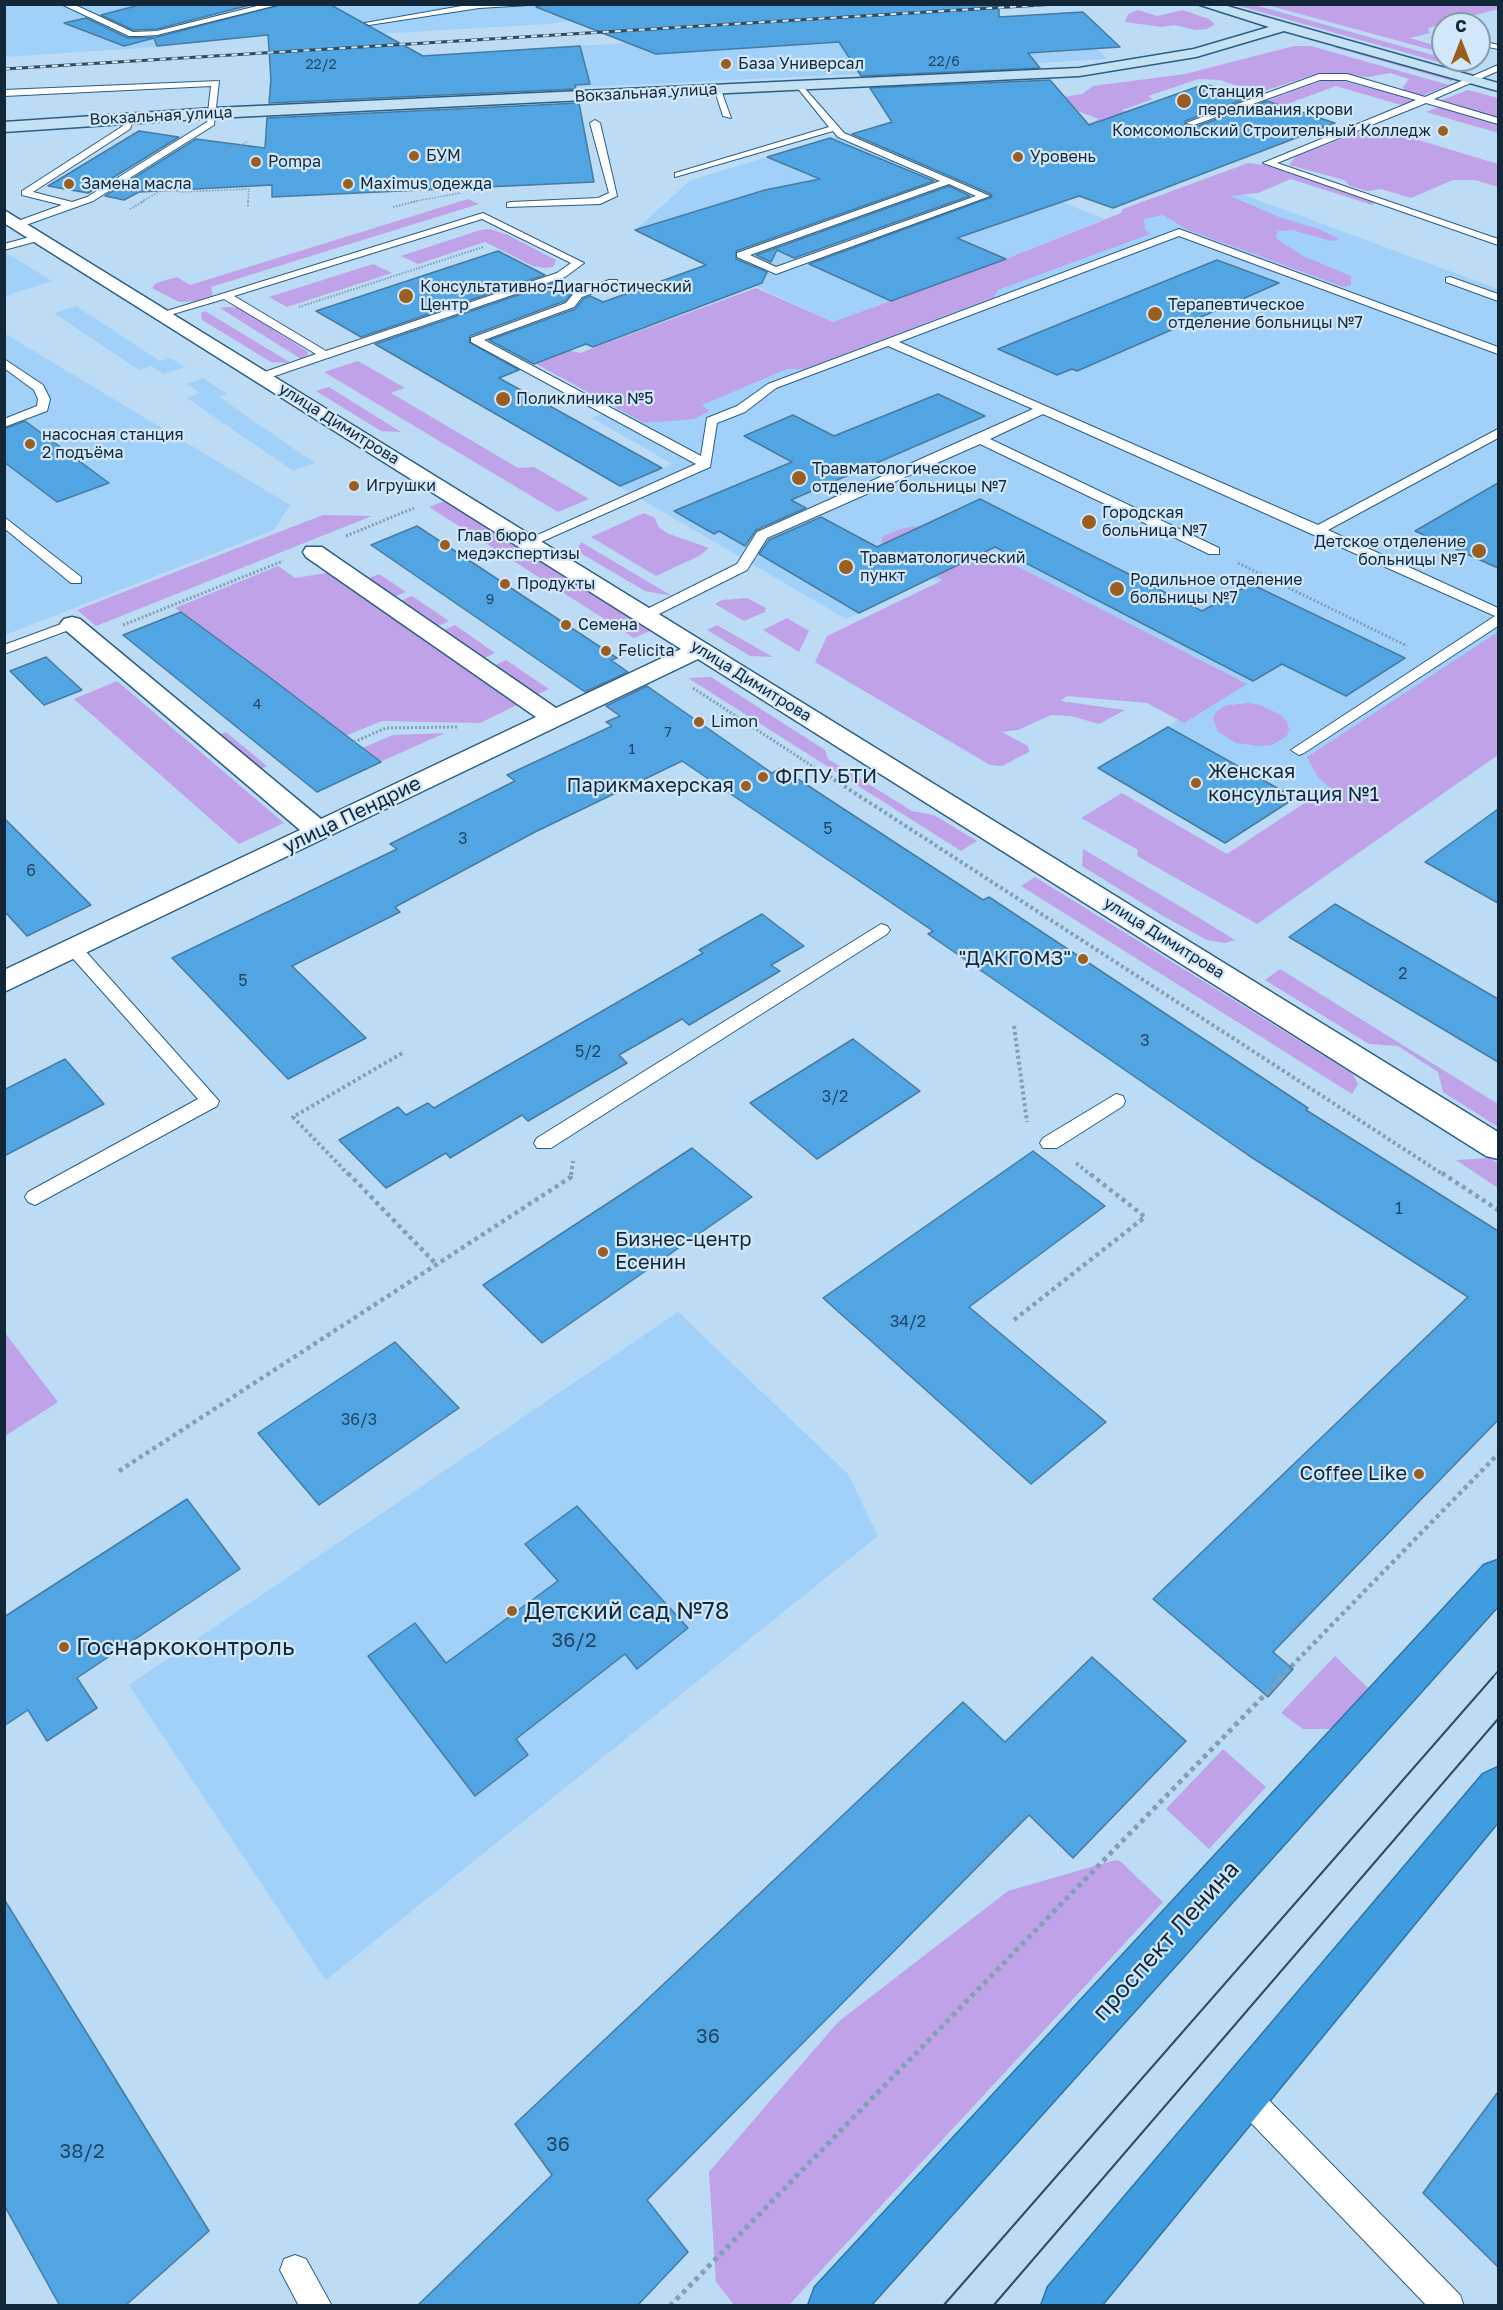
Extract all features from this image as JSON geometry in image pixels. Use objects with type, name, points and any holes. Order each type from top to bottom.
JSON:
[{"type":"highway","name":"проспект Ленина","points":[[834,2306],[1498,1578]]},
{"type":"highway","points":[[1067,2306],[1498,1789]]},
{"type":"street","points":[[1203,4],[1498,87]]},
{"type":"street","name":"Вокзальная улица","points":[[4,127],[214,113],[1057,73],[1121,67],[1196,53],[1283,27]]},
{"type":"street","name":"улица Димитрова","points":[[12,219],[1498,1147]]},
{"type":"street","points":[[303,555],[554,718]]},
{"type":"street","points":[[72,624],[318,831]]},
{"type":"street","name":"улица Пендрие","points":[[4,982],[700,649]]},
{"type":"lane","points":[[65,4],[132,34],[140,34],[157,33],[277,4]]},
{"type":"lane","points":[[369,23],[479,6],[541,4]]},
{"type":"lane","points":[[1498,68],[1268,163],[1498,242]]},
{"type":"lane","points":[[1191,123],[1319,77],[1332,76],[1347,77],[1498,121]]},
{"type":"lane","points":[[4,93],[216,83],[214,113],[210,123],[90,199],[12,219]]},
{"type":"lane","points":[[800,86],[841,135],[985,196],[776,271],[741,255],[948,181]]},
{"type":"lane","points":[[717,90],[728,116]]},
{"type":"lane","points":[[73,205],[25,193],[82,156],[96,152],[109,144],[127,127],[129,118]]},
{"type":"lane","points":[[512,205],[600,201],[614,194],[595,123]]},
{"type":"lane","points":[[678,175],[835,128]]},
{"type":"lane","points":[[109,144],[122,141]]},
{"type":"lane","points":[[150,145],[171,148]]},
{"type":"lane","points":[[137,153],[159,156]]},
{"type":"lane","points":[[123,161],[145,164]]},
{"type":"lane","points":[[163,314],[483,216],[579,263],[561,275],[263,376]]},
{"type":"lane","points":[[705,464],[711,421],[741,409],[772,386],[1179,232],[1498,351]]},
{"type":"lane","points":[[4,246],[41,237]]},
{"type":"lane","points":[[1450,280],[1498,298]]},
{"type":"lane","points":[[614,282],[578,295],[570,305],[475,340],[705,464]]},
{"type":"lane","points":[[225,295],[325,355]]},
{"type":"lane","points":[[889,342],[1318,530],[1498,613]]},
{"type":"lane","points":[[4,362],[39,388],[44,399],[43,408],[4,423]]},
{"type":"lane","points":[[646,615],[742,567],[762,535],[1041,410]]},
{"type":"lane","points":[[1318,530],[1498,433]]},
{"type":"lane","points":[[980,439],[1214,551]]},
{"type":"lane","points":[[529,542],[705,464]]},
{"type":"lane","points":[[4,521],[76,580]]},
{"type":"lane","points":[[1299,750],[1498,620]]},
{"type":"lane","points":[[4,650],[72,624]]},
{"type":"lane","points":[[544,1143],[881,930]]},
{"type":"lane","points":[[35,1197],[210,1101],[74,949]]},
{"type":"lane","points":[[1050,1143],[1116,1101]]},
{"type":"lane","points":[[1243,2094],[1449,2306]]},
{"type":"lane","points":[[295,2270],[318,2306]]},
{"type":"path","points":[[126,211],[249,140]]},
{"type":"path","points":[[164,190],[182,192],[249,189],[248,206]]},
{"type":"path","points":[[264,318],[486,246]]},
{"type":"path","points":[[345,536],[416,507]]},
{"type":"path","points":[[1214,551],[1436,661]]},
{"type":"path","points":[[120,626],[303,555]]},
{"type":"path","points":[[661,667],[1498,1210]]},
{"type":"path","points":[[354,742],[386,728],[469,728]]},
{"type":"path","points":[[1014,1026],[1028,1126],[1145,1216],[1014,1320]]},
{"type":"path","points":[[404,1052],[292,1117],[436,1264]]},
{"type":"path","points":[[119,1471],[571,1177],[578,1122]]},
{"type":"path","points":[[670,2306],[1498,1454]]},
{"type":"shaded area","points":[[1498,4],[1498,9],[1487,12],[1431,12],[1431,27],[1428,28],[1430,33],[1410,38],[1431,44],[1431,50],[1267,5]]},
{"type":"shaded area","points":[[5,5],[866,5],[594,17],[547,24],[277,40],[262,35],[157,47],[5,57]]},
{"type":"shaded area","points":[[1236,5],[1255,5],[1431,55],[1431,60]]},
{"type":"shaded area","points":[[1138,10],[1157,16],[1183,10],[1209,19],[1215,24],[1207,29],[1195,30],[1174,25],[1162,27],[1125,22],[1128,14]]},
{"type":"shaded area","points":[[1083,12],[1101,28],[1078,30],[1107,59],[860,74],[269,102],[270,64],[782,34],[780,30]]},
{"type":"shaded area","points":[[1344,45],[1431,70],[1431,72],[1453,76],[1452,81],[1333,47]]},
{"type":"shaded area","points":[[1294,46],[1311,46],[1449,85],[1422,96],[1404,91],[1403,87],[1409,79],[1390,73],[1368,77],[1319,73],[1264,91],[1253,91],[1220,80],[1199,79],[1148,96],[1153,99],[1122,110],[1154,122],[1113,136],[1085,125],[1099,119],[1075,110],[1064,97],[1082,94],[1093,86],[1185,74]]},
{"type":"shaded area","points":[[1336,79],[1415,100],[1401,105],[1336,86],[1090,177],[1190,128],[1322,81]]},
{"type":"shaded area","points":[[1468,90],[1498,98],[1498,118],[1442,100]]},
{"type":"shaded area","points":[[1439,107],[1498,124],[1498,133],[1426,112]]},
{"type":"shaded area","points":[[874,127],[1104,219],[1006,259],[833,322],[635,230],[691,180]]},
{"type":"shaded area","points":[[1369,128],[1382,129],[1498,164],[1498,187],[1475,180],[1453,180],[1411,198],[1381,189],[1367,191],[1350,186],[1344,180],[1289,165],[1295,157]]},
{"type":"shaded area","points":[[1248,163],[1265,165],[1376,202],[1372,205],[1291,179],[1258,193],[1230,196],[1279,217],[1319,229],[1339,239],[1331,241],[1292,230],[1278,231],[1276,236],[1278,240],[1305,257],[1351,276],[1351,285],[1344,287],[1188,230],[1163,215],[1144,219],[1145,229],[1150,234],[998,290],[994,297],[804,369],[787,369],[702,405],[709,411],[694,419],[644,423],[531,361],[563,349],[580,353],[756,288],[833,322],[1006,259],[1121,213],[1123,209]]},
{"type":"shaded area","name":"Городская больница №7","points":[[1220,186],[1498,289],[1498,690],[1319,811],[1168,727],[1182,716],[932,578],[846,619],[620,487],[672,464],[592,418],[686,379]]},
{"type":"shaded area","points":[[468,199],[479,204],[211,287],[213,295],[197,301],[179,302],[152,288],[156,283],[177,277],[190,285]]},
{"type":"shaded area","points":[[490,229],[508,235],[556,260],[553,267],[533,266],[485,242],[418,264],[401,256],[480,230]]},
{"type":"shaded area","points":[[5,252],[52,281],[5,296]]},
{"type":"shaded area","points":[[373,264],[392,273],[287,307],[269,297]]},
{"type":"shaded area","points":[[76,306],[160,361],[170,358],[185,367],[164,374],[151,366],[139,370],[54,313]]},
{"type":"shaded area","points":[[220,308],[239,308],[307,351],[308,355],[301,359]]},
{"type":"shaded area","points":[[205,311],[291,363],[271,362],[202,320],[201,313]]},
{"type":"shaded area","points":[[4,333],[290,505],[274,530],[5,635]]},
{"type":"shaded area","points":[[358,361],[405,388],[391,393],[518,468],[534,467],[589,499],[558,512],[324,372]]},
{"type":"shaded area","points":[[204,378],[227,394],[219,397],[315,463],[293,471],[187,398],[200,393],[187,384]]},
{"type":"shaded area","points":[[329,387],[401,432],[381,431],[316,391]]},
{"type":"shaded area","points":[[447,500],[652,630],[634,638],[429,507]]},
{"type":"shaded area","points":[[644,513],[655,518],[659,528],[669,534],[709,548],[699,556],[656,576],[591,537]]},
{"type":"shaded area","points":[[323,515],[372,516],[96,626],[77,610]]},
{"type":"shaded area","points":[[935,524],[1247,684],[1184,723],[1147,703],[1067,696],[1061,701],[1125,710],[1099,724],[1071,716],[1051,715],[1018,730],[1002,732],[1028,746],[1029,752],[1002,766],[990,765],[815,662],[827,636],[943,580],[881,545],[883,536],[904,528]]},
{"type":"shaded area","points":[[581,542],[672,596],[645,591],[582,554],[578,548]]},
{"type":"shaded area","points":[[278,566],[295,578],[333,572],[521,703],[480,723],[382,721],[345,736],[175,608]]},
{"type":"shaded area","points":[[379,574],[406,592],[389,599],[362,581]]},
{"type":"shaded area","points":[[412,596],[449,621],[431,629],[394,604]]},
{"type":"shaded area","points":[[747,598],[766,608],[765,612],[744,621],[715,604],[722,600]]},
{"type":"shaded area","points":[[787,618],[809,631],[799,652],[763,630]]},
{"type":"shaded area","points":[[455,625],[495,653],[477,661],[437,633]]},
{"type":"shaded area","points":[[717,625],[773,657],[750,656],[707,630]]},
{"type":"shaded area","points":[[1498,632],[1498,755],[1257,924],[1137,856],[1138,850],[1081,818],[1122,793],[1227,854],[1329,787],[1318,777],[1307,757]]},
{"type":"shaded area","points":[[506,660],[549,689],[532,697],[489,668]]},
{"type":"shaded area","points":[[711,677],[825,750],[828,759],[912,811],[934,815],[977,841],[961,851],[688,678]]},
{"type":"shaded area","points":[[117,681],[284,823],[239,844],[74,699]]},
{"type":"shaded area","points":[[1247,703],[1260,705],[1281,715],[1289,729],[1287,736],[1272,745],[1260,746],[1236,743],[1218,732],[1213,718],[1216,712],[1224,706]]},
{"type":"shaded area","points":[[226,732],[267,766],[253,773],[212,738]]},
{"type":"shaded area","points":[[445,733],[380,762],[362,748],[393,735]]},
{"type":"shaded area","points":[[1083,849],[1235,940],[1225,943],[1207,940],[1163,916],[1082,866]]},
{"type":"shaded area","points":[[1035,877],[1353,1074],[1358,1084],[1352,1094],[1021,886]]},
{"type":"shaded area","points":[[1280,969],[1498,1104],[1498,1127],[1443,1092],[1438,1072],[1398,1046],[1369,1044],[1265,980]]},
{"type":"shaded area","points":[[1489,1158],[1498,1163],[1498,1188],[1456,1160]]},
{"type":"shaded area","name":"Детский сад №78","points":[[678,1312],[848,1474],[878,1536],[326,1980],[129,1685]]},
{"type":"shaded area","points":[[5,1333],[58,1402],[5,1436]]},
{"type":"shaded area","points":[[1335,1656],[1369,1689],[1331,1729],[1303,1729],[1281,1713]]},
{"type":"shaded area","points":[[1223,1749],[1266,1787],[1209,1849],[1166,1809]]},
{"type":"shaded area","points":[[1115,1860],[1120,1861],[1163,1902],[789,2305],[734,2305],[716,2282],[709,2172],[838,2022],[1008,1891]]},
{"type":"building","points":[[143,4],[254,4],[157,29],[133,30],[101,15]]},
{"type":"building","points":[[283,4],[329,4],[423,56],[580,46],[590,84],[575,85],[576,89],[269,103],[271,80],[268,35],[157,46],[154,38],[124,46],[64,23],[86,18],[128,38],[157,37]]},
{"type":"building","points":[[547,4],[999,4],[999,17],[1083,12],[1120,47],[1028,53],[1040,68],[861,76],[839,42],[656,54],[536,7]]},
{"type":"building","points":[[1050,80],[1089,125],[1205,84],[1251,97],[1185,121],[1185,125],[1195,127],[1267,101],[1335,123],[1113,208],[1079,196],[957,238],[1006,259],[891,301],[809,264],[992,197],[991,194],[852,134],[892,122],[870,88]]},
{"type":"building","name":"БУМ","points":[[579,103],[594,182],[272,197],[272,185],[139,192],[124,200],[105,196],[196,139],[265,148],[267,118]]},
{"type":"building","points":[[139,131],[179,137],[88,193],[48,186]]},
{"type":"building","points":[[830,138],[934,181],[736,251],[736,259],[767,272],[762,283],[593,347],[586,344],[534,364],[489,340],[575,309],[583,299],[590,296],[603,302],[706,265],[635,230],[765,190],[820,179],[767,157]]},
{"type":"building","points":[[949,186],[970,196],[794,258],[777,250],[771,262],[756,255]]},
{"type":"building","name":"Консультативно-Диагностический Центр","points":[[498,251],[545,275],[361,337],[316,311]]},
{"type":"building","name":"Терапевтическое отделение больницы №7","points":[[1217,260],[1279,283],[1077,371],[1072,369],[1057,375],[998,349]]},
{"type":"building","points":[[559,281],[576,290],[565,301],[470,336],[469,342],[519,370],[499,378],[662,468],[620,486],[375,344]]},
{"type":"building","name":"Травматологическое отделение больницы №7","points":[[938,394],[985,416],[791,500],[806,508],[756,530],[745,546],[719,531],[714,534],[674,511],[792,462],[744,436],[793,415],[834,436]]},
{"type":"building","name":"насосная станция 2 подъёма","points":[[25,421],[109,483],[57,502],[4,462],[4,429]]},
{"type":"building","points":[[1498,483],[1498,568],[1415,531]]},
{"type":"building","points":[[980,499],[1202,611],[1251,584],[1405,658],[1346,696],[1282,664],[1253,681],[995,547],[859,613],[759,554],[769,540],[821,517],[877,547]]},
{"type":"building","points":[[417,526],[617,658],[611,660],[628,672],[585,692],[371,545]]},
{"type":"building","points":[[181,612],[381,762],[317,792],[123,635]]},
{"type":"building","points":[[46,657],[82,690],[44,705],[10,671]]},
{"type":"building","points":[[647,686],[772,773],[781,768],[983,900],[989,897],[1308,1108],[1306,1110],[1498,1231],[1498,1420],[1273,1652],[1293,1669],[1268,1697],[1153,1599],[1468,1297],[1248,1155],[928,934],[933,931],[682,761],[535,832],[395,907],[400,912],[292,966],[366,1038],[288,1079],[172,958],[397,849],[390,844],[515,781],[507,775],[612,726],[606,722],[620,716],[606,706]]},
{"type":"building","name":"Женская консультация №1","points":[[1168,727],[1295,798],[1225,843],[1098,768]]},
{"type":"building","points":[[1498,809],[1498,903],[1425,862]]},
{"type":"building","points":[[4,818],[91,905],[27,936],[4,911]]},
{"type":"building","points":[[1335,904],[1498,999],[1498,1062],[1289,937]]},
{"type":"building","points":[[762,914],[804,946],[771,965],[780,971],[689,1025],[682,1019],[619,1055],[627,1063],[528,1121],[522,1115],[450,1158],[446,1153],[386,1188],[339,1140],[398,1107],[406,1115],[428,1103],[434,1108],[703,953],[699,950]]},
{"type":"building","points":[[853,1039],[920,1091],[817,1159],[750,1103]]},
{"type":"building","points":[[65,1059],[104,1104],[4,1156],[4,1090]]},
{"type":"building","name":"Бизнес-центр Есенин","points":[[692,1148],[752,1197],[542,1343],[483,1285]]},
{"type":"building","points":[[1033,1151],[1105,1206],[969,1307],[1106,1422],[1031,1484],[823,1298]]},
{"type":"building","points":[[395,1342],[459,1408],[319,1505],[258,1433]]},
{"type":"building","name":"Госнаркоконтроль","points":[[187,1499],[240,1569],[77,1678],[97,1708],[47,1741],[28,1710],[4,1726],[4,1617]]},
{"type":"building","points":[[577,1506],[688,1628],[637,1669],[625,1654],[516,1739],[528,1755],[475,1796],[368,1656],[415,1623],[446,1663],[558,1581],[525,1544]]},
{"type":"building","points":[[1092,1657],[1186,1741],[1073,1858],[1029,1815],[647,2200],[688,2252],[637,2306],[417,2306],[552,2175],[515,2124],[963,1702],[1005,1742]]},
{"type":"building","points":[[4,1899],[209,2231],[125,2306],[60,2306],[4,2205]]},
{"type":"building","points":[[1498,2092],[1498,2267],[1423,2193]]},
{"type":"tram line","points":[[1492,1678],[1498,1671]]},
{"type":"tram line","points":[[943,2306],[1493,1677]]},
{"type":"tram line","points":[[993,2306],[1498,1719]]},
{"type":"railway","points":[[4,69],[1057,4]]},
{"type":"place","name":"База Универсал","points":[[726,64]]},
{"type":"place","name":"Станция переливания крови","points":[[1184,101]]},
{"type":"place","name":"Комсомольский Строительный Колледж","points":[[1443,131]]},
{"type":"place","name":"БУМ","points":[[414,156]]},
{"type":"place","name":"Уровень","points":[[1018,157]]},
{"type":"place","name":"Pompa","points":[[256,162]]},
{"type":"place","name":"Замена масла","points":[[69,184]]},
{"type":"place","name":"Maximus одежда","points":[[348,184]]},
{"type":"place","name":"Консультативно-Диагностический Центр","points":[[406,296]]},
{"type":"place","name":"Терапевтическое отделение больницы №7","points":[[1155,314]]},
{"type":"place","name":"Поликлиника №5","points":[[503,399]]},
{"type":"place","name":"насосная станция 2 подъёма","points":[[30,444]]},
{"type":"place","name":"Травматологическое отделение больницы №7","points":[[799,478]]},
{"type":"place","name":"Игрушки","points":[[354,486]]},
{"type":"place","name":"Городская больница №7","points":[[1089,522]]},
{"type":"place","name":"Глав бюро медэкспертизы","points":[[445,545]]},
{"type":"place","name":"Детское отделение больницы №7","points":[[1479,551]]},
{"type":"place","name":"Травматологический пункт","points":[[846,567]]},
{"type":"place","name":"Продукты","points":[[505,584]]},
{"type":"place","name":"Родильное отделение больницы №7","points":[[1117,589]]},
{"type":"place","name":"Семена","points":[[566,625]]},
{"type":"place","name":"Felicita","points":[[606,651]]},
{"type":"place","name":"Limon","points":[[699,722]]},
{"type":"place","name":"ФГПУ БТИ","points":[[763,777]]},
{"type":"place","name":"Женская консультация №1","points":[[1196,783]]},
{"type":"place","name":"Парикмахерская","points":[[746,786]]},
{"type":"place","name":"\"ДАКГОМЗ\"","points":[[1083,959]]},
{"type":"place","name":"Бизнес-центр Есенин","points":[[603,1252]]},
{"type":"place","name":"Coffee Like","points":[[1419,1474]]},
{"type":"place","name":"Детский сад №78","points":[[512,1611]]},
{"type":"place","name":"Госнаркоконтроль","points":[[64,1647]]}]
